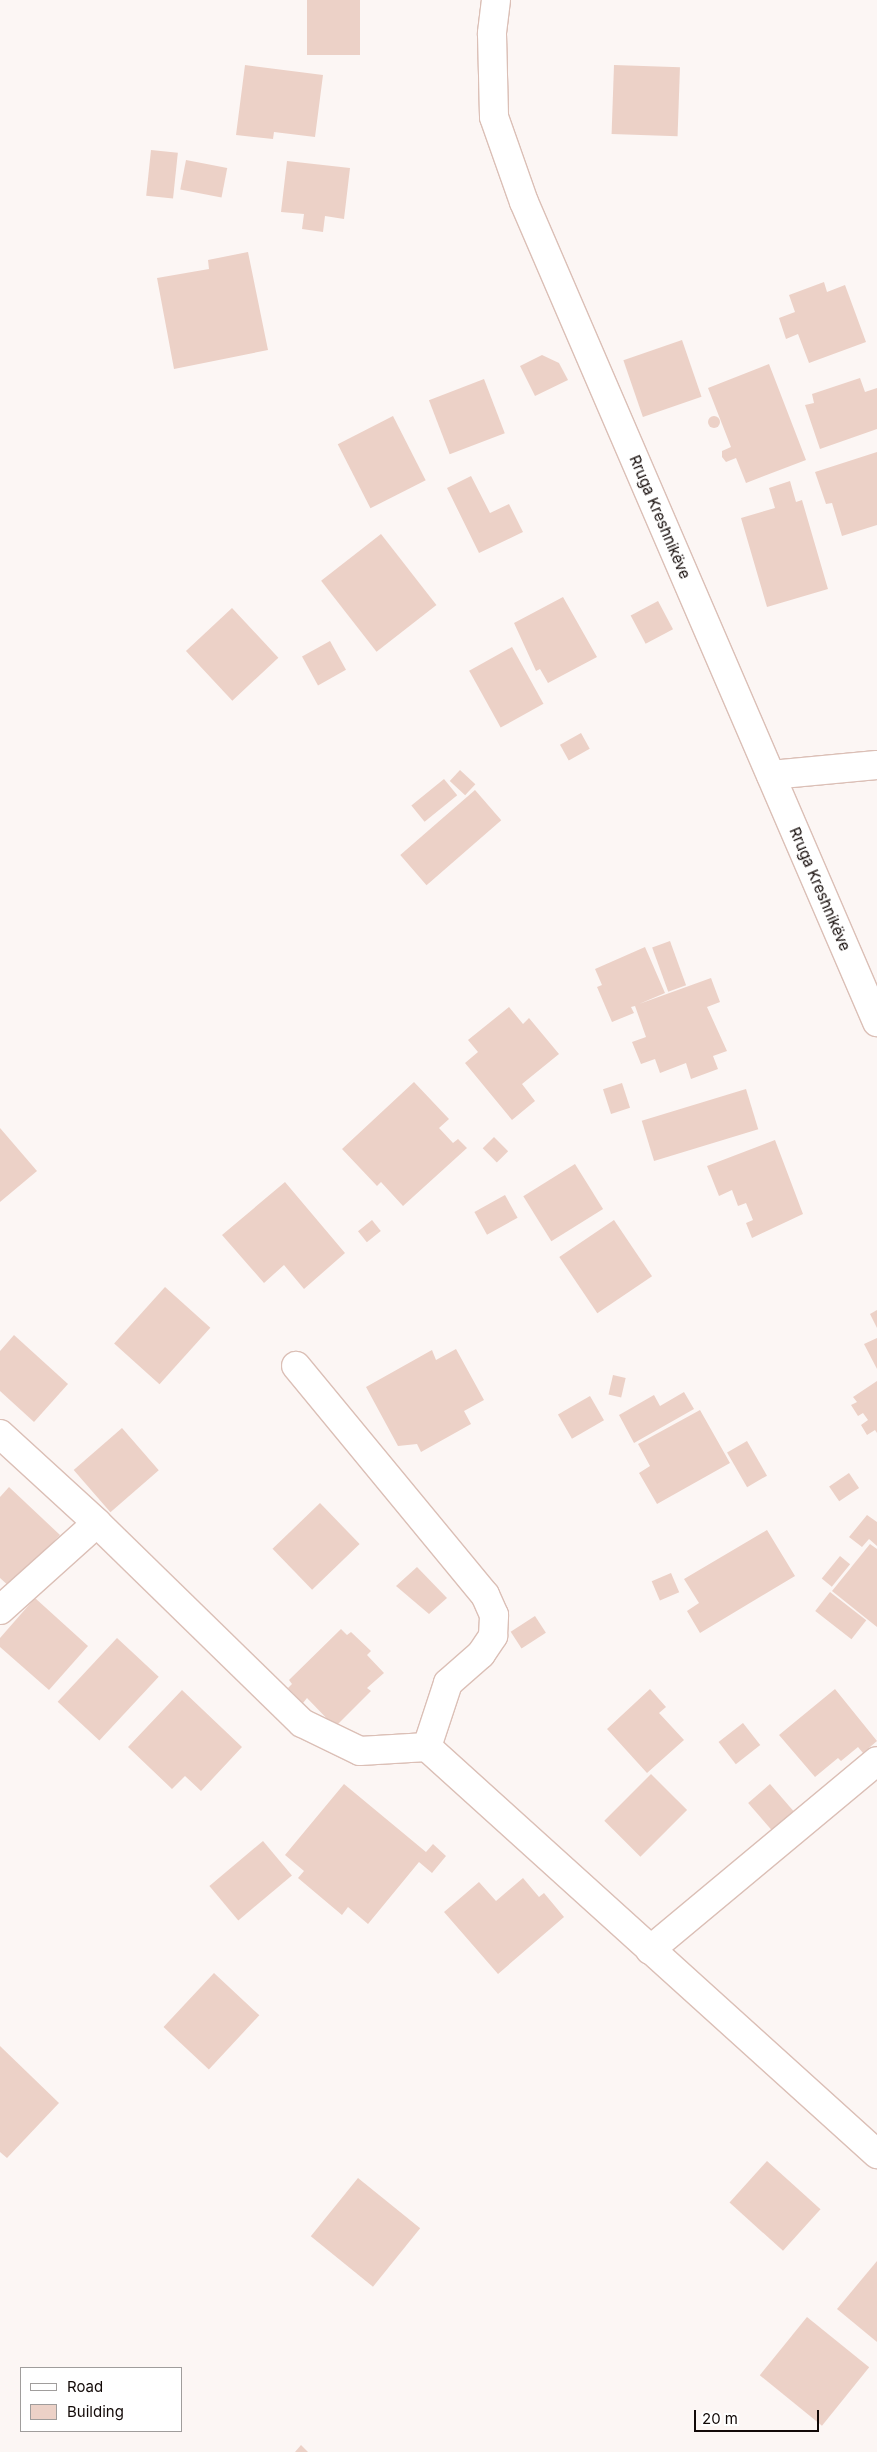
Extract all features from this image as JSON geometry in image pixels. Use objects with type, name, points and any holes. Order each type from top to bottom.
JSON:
[{"type":"street","name":"Rruga Kreshnikëve","points":[[496,0],[492,34],[494,117],[528,211],[877,1022]]},
{"type":"street","points":[[772,776],[877,765]]},
{"type":"street","points":[[296,1366],[485,1595],[494,1615],[493,1636],[481,1654],[448,1683],[427,1747]]},
{"type":"street","points":[[0,1434],[97,1524],[302,1723],[360,1751],[427,1747],[877,2154]]},
{"type":"street","points":[[0,1610],[97,1524]]},
{"type":"street","points":[[650,1950],[877,1761]]},
{"type":"building","points":[[307,0],[360,0],[360,55],[307,55]]},
{"type":"building","points":[[245,65],[323,75],[315,137],[274,132],[273,139],[236,135]]},
{"type":"building","points":[[614,65],[680,67],[678,136],[612,134]]},
{"type":"building","points":[[151,150],[178,153],[173,199],[146,196]]},
{"type":"building","points":[[186,160],[227,168],[222,197],[180,189]]},
{"type":"building","points":[[287,161],[350,168],[344,219],[325,216],[323,232],[302,229],[304,214],[281,212]]},
{"type":"building","points":[[248,252],[268,350],[174,369],[157,278],[209,269],[208,260]]},
{"type":"building","points":[[824,282],[827,292],[845,285],[866,342],[809,363],[798,334],[786,339],[779,318],[795,312],[789,295]]},
{"type":"building","points":[[682,340],[702,397],[643,417],[623,360]]},
{"type":"building","points":[[542,355],[559,363],[568,380],[535,396],[520,366]]},
{"type":"building","points":[[769,364],[806,460],[746,483],[736,458],[726,462],[722,457],[722,451],[731,447],[708,388]]},
{"type":"building","points":[[860,378],[865,392],[877,388],[877,429],[820,449],[805,405],[814,403],[812,394]]},
{"type":"building","points":[[484,379],[505,433],[450,454],[429,400]]},
{"type":"building","points":[[393,416],[426,480],[370,508],[338,444]]},
{"type":"building","points":[[716,416],[719,417],[719,427],[712,428],[709,427],[708,420],[709,417]]},
{"type":"building","points":[[877,452],[877,525],[842,536],[832,503],[826,504],[815,472]]},
{"type":"building","points":[[471,476],[490,513],[509,504],[523,532],[479,553],[447,488]]},
{"type":"building","points":[[790,481],[796,502],[802,500],[828,589],[767,607],[741,518],[775,508],[769,488]]},
{"type":"building","points":[[381,534],[436,605],[377,652],[321,581]]},
{"type":"building","points":[[563,597],[597,657],[548,683],[540,669],[536,671],[514,623]]},
{"type":"building","points":[[658,601],[673,629],[646,644],[631,616]]},
{"type":"building","points":[[232,608],[278,658],[232,701],[186,651]]},
{"type":"building","points":[[330,641],[346,670],[318,685],[302,657]]},
{"type":"building","points":[[512,647],[544,704],[501,728],[469,671]]},
{"type":"building","points":[[581,733],[590,749],[569,760],[560,745]]},
{"type":"building","points":[[460,770],[475,784],[465,795],[450,781]]},
{"type":"building","points":[[444,779],[457,795],[425,822],[411,805]]},
{"type":"building","points":[[475,790],[501,820],[427,885],[400,855]]},
{"type":"building","points":[[670,941],[686,985],[668,992],[652,947]]},
{"type":"building","points":[[645,947],[665,993],[639,1004],[711,978],[720,1002],[707,1007],[727,1051],[713,1056],[718,1069],[691,1079],[686,1063],[660,1073],[655,1059],[641,1064],[632,1042],[646,1037],[635,1006],[631,1007],[634,1013],[612,1022],[597,987],[602,985],[595,969]]},
{"type":"building","points":[[509,1007],[523,1024],[529,1018],[559,1054],[522,1084],[535,1101],[512,1120],[465,1063],[478,1052],[468,1040]]},
{"type":"building","points":[[414,1082],[449,1119],[439,1128],[453,1143],[458,1139],[467,1148],[403,1206],[381,1182],[377,1186],[342,1149]]},
{"type":"building","points":[[622,1083],[630,1108],[611,1114],[603,1089]]},
{"type":"building","points":[[746,1089],[758,1129],[654,1161],[642,1121]]},
{"type":"building","points":[[0,1128],[37,1171],[0,1202]]},
{"type":"building","points":[[494,1137],[508,1151],[497,1162],[483,1148]]},
{"type":"building","points":[[775,1140],[803,1214],[752,1238],[746,1223],[753,1220],[746,1203],[738,1206],[732,1190],[719,1196],[707,1166]]},
{"type":"building","points":[[575,1164],[603,1209],[551,1241],[523,1196]]},
{"type":"building","points":[[285,1182],[345,1253],[304,1289],[284,1265],[264,1283],[222,1235]]},
{"type":"building","points":[[505,1195],[518,1218],[487,1235],[474,1212]]},
{"type":"building","points":[[372,1220],[381,1231],[367,1242],[358,1231]]},
{"type":"building","points":[[614,1220],[652,1276],[597,1313],[559,1257]]},
{"type":"building","points":[[165,1287],[210,1328],[159,1384],[114,1343]]},
{"type":"building","points":[[877,1310],[877,1328],[870,1314]]},
{"type":"building","points":[[14,1335],[68,1384],[34,1422],[0,1391],[0,1351]]},
{"type":"building","points":[[877,1338],[877,1369],[864,1344]]},
{"type":"building","points":[[456,1349],[484,1400],[464,1411],[471,1424],[421,1452],[417,1444],[398,1446],[366,1387],[432,1350],[436,1360]]},
{"type":"building","points":[[613,1375],[626,1378],[621,1397],[609,1394]]},
{"type":"building","points":[[877,1381],[877,1433],[875,1430],[867,1435],[861,1425],[868,1420],[863,1413],[858,1416],[851,1405],[857,1402],[853,1397]]},
{"type":"building","points":[[684,1392],[694,1409],[634,1443],[619,1415],[654,1395],[660,1406]]},
{"type":"building","points":[[590,1396],[604,1420],[572,1439],[558,1414]]},
{"type":"building","points":[[700,1410],[730,1463],[657,1504],[639,1473],[650,1466],[638,1444]]},
{"type":"building","points":[[122,1428],[159,1470],[110,1512],[74,1470]]},
{"type":"building","points":[[747,1441],[767,1476],[747,1487],[727,1452]]},
{"type":"building","points":[[849,1473],[859,1488],[839,1501],[829,1486]]},
{"type":"building","points":[[9,1487],[60,1535],[10,1587],[0,1578],[0,1497]]},
{"type":"building","points":[[320,1503],[360,1544],[312,1590],[273,1549]]},
{"type":"building","points":[[867,1515],[877,1522],[877,1546],[869,1539],[862,1547],[849,1537]]},
{"type":"building","points":[[767,1530],[795,1576],[700,1633],[687,1611],[699,1603],[684,1579]]},
{"type":"building","points":[[870,1544],[877,1549],[877,1627],[832,1591]]},
{"type":"building","points":[[840,1556],[850,1564],[832,1587],[822,1579]]},
{"type":"building","points":[[417,1567],[447,1598],[429,1614],[396,1586]]},
{"type":"building","points":[[671,1573],[679,1592],[660,1601],[652,1581]]},
{"type":"building","points":[[830,1592],[866,1620],[851,1639],[815,1611]]},
{"type":"building","points":[[35,1598],[88,1646],[49,1690],[0,1647],[0,1638]]},
{"type":"building","points":[[535,1616],[546,1633],[522,1649],[511,1632]]},
{"type":"building","points":[[341,1629],[347,1635],[351,1632],[371,1651],[367,1655],[384,1673],[367,1688],[371,1691],[335,1727],[307,1698],[303,1703],[288,1688],[292,1684],[289,1680]]},
{"type":"building","points":[[117,1638],[159,1677],[99,1741],[58,1702]]},
{"type":"building","points":[[650,1689],[666,1707],[659,1713],[684,1740],[647,1773],[607,1729]]},
{"type":"building","points":[[835,1689],[877,1741],[863,1753],[858,1747],[841,1761],[838,1758],[815,1777],[779,1735]]},
{"type":"building","points":[[182,1690],[242,1747],[201,1791],[185,1776],[172,1789],[128,1747]]},
{"type":"building","points":[[743,1723],[760,1745],[736,1764],[719,1742]]},
{"type":"building","points":[[651,1774],[687,1810],[640,1857],[604,1821]]},
{"type":"building","points":[[344,1784],[426,1852],[433,1844],[446,1856],[432,1873],[419,1862],[368,1924],[348,1907],[342,1915],[298,1878],[304,1871],[285,1855]]},
{"type":"building","points":[[770,1784],[796,1814],[774,1833],[748,1803]]},
{"type":"building","points":[[263,1841],[292,1875],[238,1920],[209,1886]]},
{"type":"building","points":[[523,1878],[539,1897],[544,1893],[564,1917],[498,1974],[444,1912],[479,1882],[496,1901]]},
{"type":"building","points":[[214,1973],[259,2015],[209,2069],[164,2027]]},
{"type":"building","points":[[0,2046],[59,2103],[7,2158],[0,2152]]},
{"type":"building","points":[[767,2161],[821,2209],[783,2251],[730,2203]]},
{"type":"building","points":[[358,2178],[420,2228],[373,2287],[311,2236]]},
{"type":"building","points":[[877,2261],[877,2342],[837,2309]]},
{"type":"building","points":[[807,2317],[869,2367],[822,2426],[760,2375]]},
{"type":"building","points":[[301,2445],[308,2452],[295,2452]]}]
